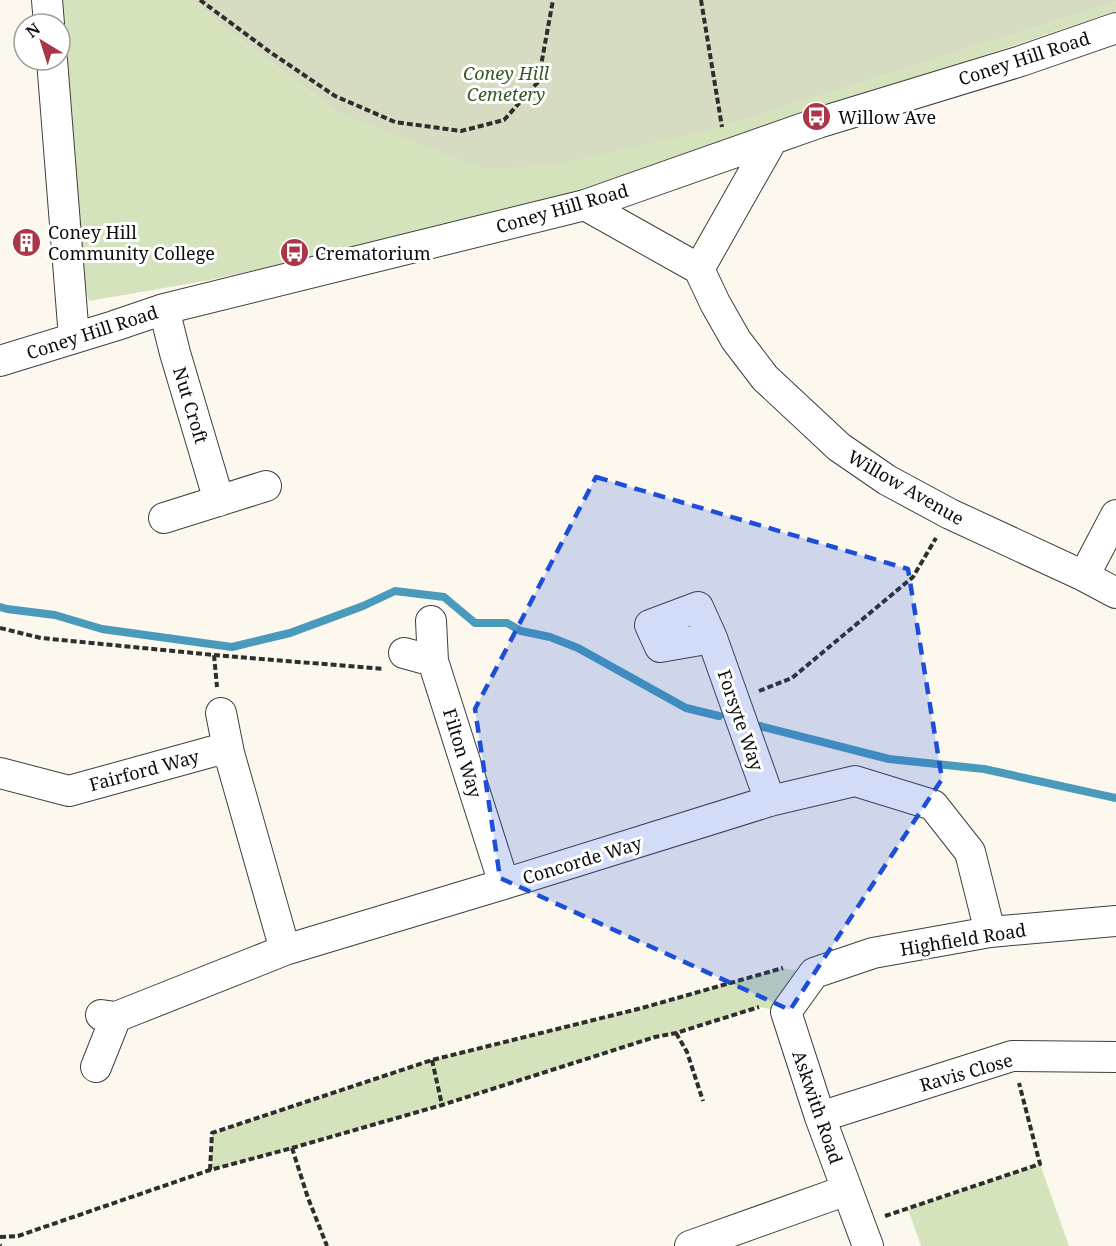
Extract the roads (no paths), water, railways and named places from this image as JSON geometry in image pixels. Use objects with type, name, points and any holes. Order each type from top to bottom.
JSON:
[{"type":"street","name":"Coney Hill Road","points":[[0,361],[164,309],[585,205],[818,123],[1021,61],[1116,28]]},
{"type":"street","points":[[53,72],[74,338]]},
{"type":"street","points":[[585,205],[699,269],[772,140]]},
{"type":"street","name":"Willow Avenue","points":[[699,269],[736,340],[765,378],[838,447],[887,480],[950,514],[1116,593]]},
{"type":"street","name":"Nut Croft","points":[[164,309],[219,501]]},
{"type":"street","points":[[164,518],[266,486]]},
{"type":"street","points":[[1084,576],[1116,515]]},
{"type":"street","name":"Filton Way","points":[[431,621],[433,661],[504,884]]},
{"type":"street","name":"Forsyte Way","points":[[712,638],[770,801]]},
{"type":"street","points":[[404,653],[433,661]]},
{"type":"street","points":[[220,713],[229,753],[285,950]]},
{"type":"street","name":"Fairford Way","points":[[0,773],[69,790],[112,768],[214,751],[229,753]]},
{"type":"street","name":"Concorde Way","points":[[96,1067],[108,1016],[285,950],[770,801],[855,781],[933,805],[970,852],[990,932]]},
{"type":"street","name":"Highfield Road","points":[[786,1012],[814,973],[873,953],[990,932],[1116,921]]},
{"type":"street","name":"Askwith Road","points":[[786,1012],[820,1117],[868,1246]]},
{"type":"street","name":"Ravis Close","points":[[820,1117],[1012,1056],[1116,1057]]},
{"type":"street","points":[[690,1246],[847,1190]]},
{"type":"waterway","points":[[0,607],[55,615],[102,629],[232,647],[290,633],[363,606],[395,591],[444,597],[475,623],[507,623],[521,631],[550,637],[578,648],[686,708],[719,716]]},
{"type":"waterway","points":[[760,726],[889,759],[984,769],[1116,798]]},
{"type":"place","name":"Willow Ave","points":[[817,117]]},
{"type":"place","name":"Coney Hill Community College","points":[[27,242]]},
{"type":"place","name":"Crematorium","points":[[294,253]]},
{"type":"park label","name":"Coney Hill Cemetery","points":[[506,83]]}]
